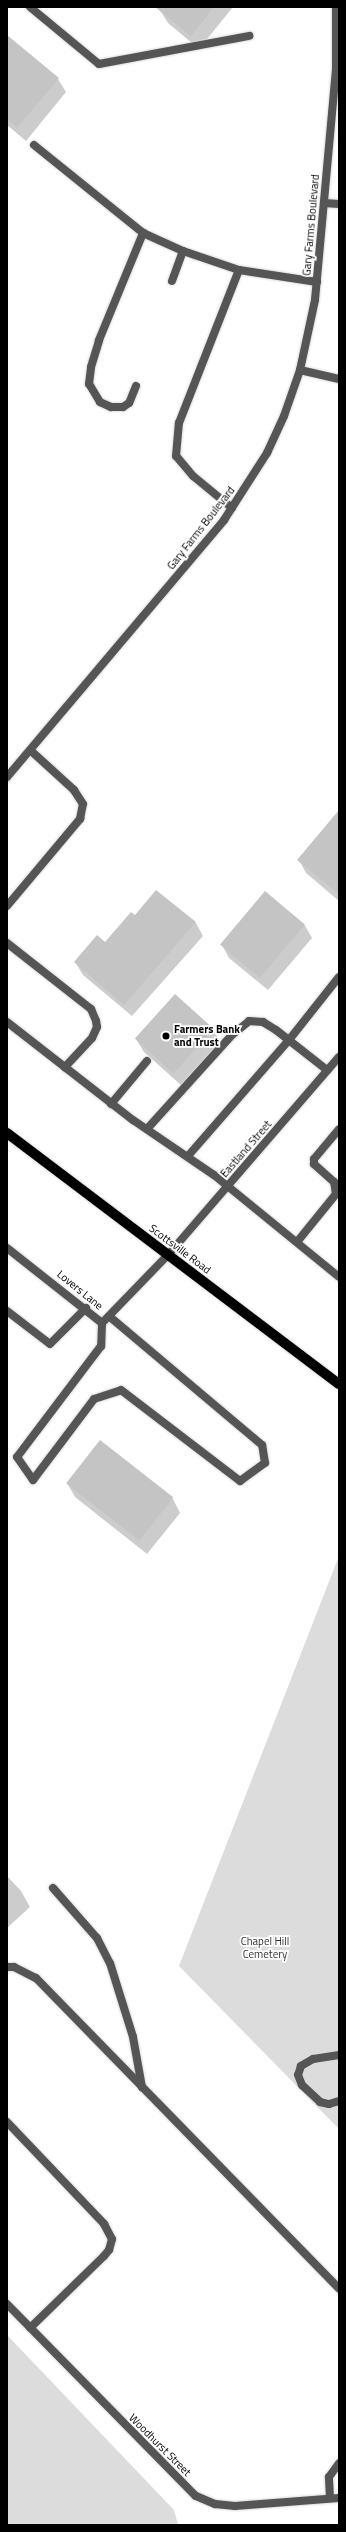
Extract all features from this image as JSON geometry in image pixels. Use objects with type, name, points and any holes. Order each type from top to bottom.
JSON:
[{"type":"main road","name":"Scottsville Road","points":[[7,1133],[339,1384]]},
{"type":"street","points":[[30,7],[99,64],[249,36]]},
{"type":"street","name":"Gary Farms Boulevard","points":[[7,777],[202,547],[232,508],[267,453],[284,416],[300,370],[308,339],[317,282],[336,68],[336,7]]},
{"type":"street","points":[[34,145],[143,233],[183,251],[239,270],[317,282]]},
{"type":"street","points":[[324,203],[339,204]]},
{"type":"street","points":[[136,386],[129,403],[123,407],[111,407],[100,402],[89,384],[91,366],[99,340],[143,233]]},
{"type":"street","points":[[172,281],[183,251]]},
{"type":"street","points":[[232,508],[193,476],[176,456],[179,423],[239,270]]},
{"type":"street","points":[[300,370],[339,379]]},
{"type":"street","points":[[7,906],[80,820],[83,804],[74,790],[30,750]]},
{"type":"street","points":[[7,944],[91,1009],[97,1027],[92,1038],[65,1067]]},
{"type":"street","points":[[188,1156],[289,1040],[339,977]]},
{"type":"street","points":[[147,1129],[232,1035],[249,1021],[263,1022],[328,1070]]},
{"type":"street","points":[[7,1022],[111,1104],[188,1156],[228,1186],[339,1277]]},
{"type":"street","name":"Eastland Street","points":[[168,1255],[339,1057]]},
{"type":"street","points":[[111,1104],[147,1061]]},
{"type":"street","points":[[297,1242],[336,1194],[334,1182],[314,1164],[314,1159],[339,1129]]},
{"type":"street","name":"Lovers Lane","points":[[7,1248],[86,1308],[102,1323],[168,1255]]},
{"type":"street","points":[[7,1311],[50,1344],[86,1308]]},
{"type":"street","points":[[102,1323],[101,1346],[17,1457],[33,1480],[94,1398],[121,1390],[240,1481],[265,1463],[262,1445],[109,1316]]},
{"type":"street","points":[[53,1888],[97,1938],[110,1963],[133,2037],[142,2087]]},
{"type":"street","points":[[7,1967],[14,1967],[36,1978],[339,2289]]},
{"type":"street","points":[[339,2056],[313,2059],[300,2066],[298,2075],[302,2085],[320,2102],[329,2104],[339,2100]]},
{"type":"street","points":[[7,2122],[104,2224],[111,2232],[112,2239],[109,2250],[104,2256],[30,2328]]},
{"type":"street","name":"Woodhurst Street","points":[[7,2304],[196,2496],[215,2504],[234,2506],[339,2498]]},
{"type":"street","points":[[330,2498],[329,2477],[339,2463]]},
{"type":"green space","name":"Chapel Hill Cemetery","points":[[339,1556],[339,2129],[179,1966]]},
{"type":"green space","points":[[7,2335],[174,2510],[178,2525],[7,2525]]},
{"type":"building","points":[[155,7],[214,7],[191,36]]},
{"type":"building","points":[[7,35],[59,78],[17,128],[7,119]]},
{"type":"building","points":[[339,810],[339,894],[297,860]]},
{"type":"building","points":[[156,890],[196,922],[124,1005],[74,962],[97,935],[105,942],[131,912],[135,915]]},
{"type":"building","points":[[265,891],[305,924],[260,978],[220,945]]},
{"type":"building","points":[[175,994],[214,1029],[173,1073],[135,1039]]},
{"type":"building","points":[[100,1440],[173,1497],[139,1541],[66,1483]]},
{"type":"place","name":"Farmers Bank and Trust","points":[[166,1036]]}]
